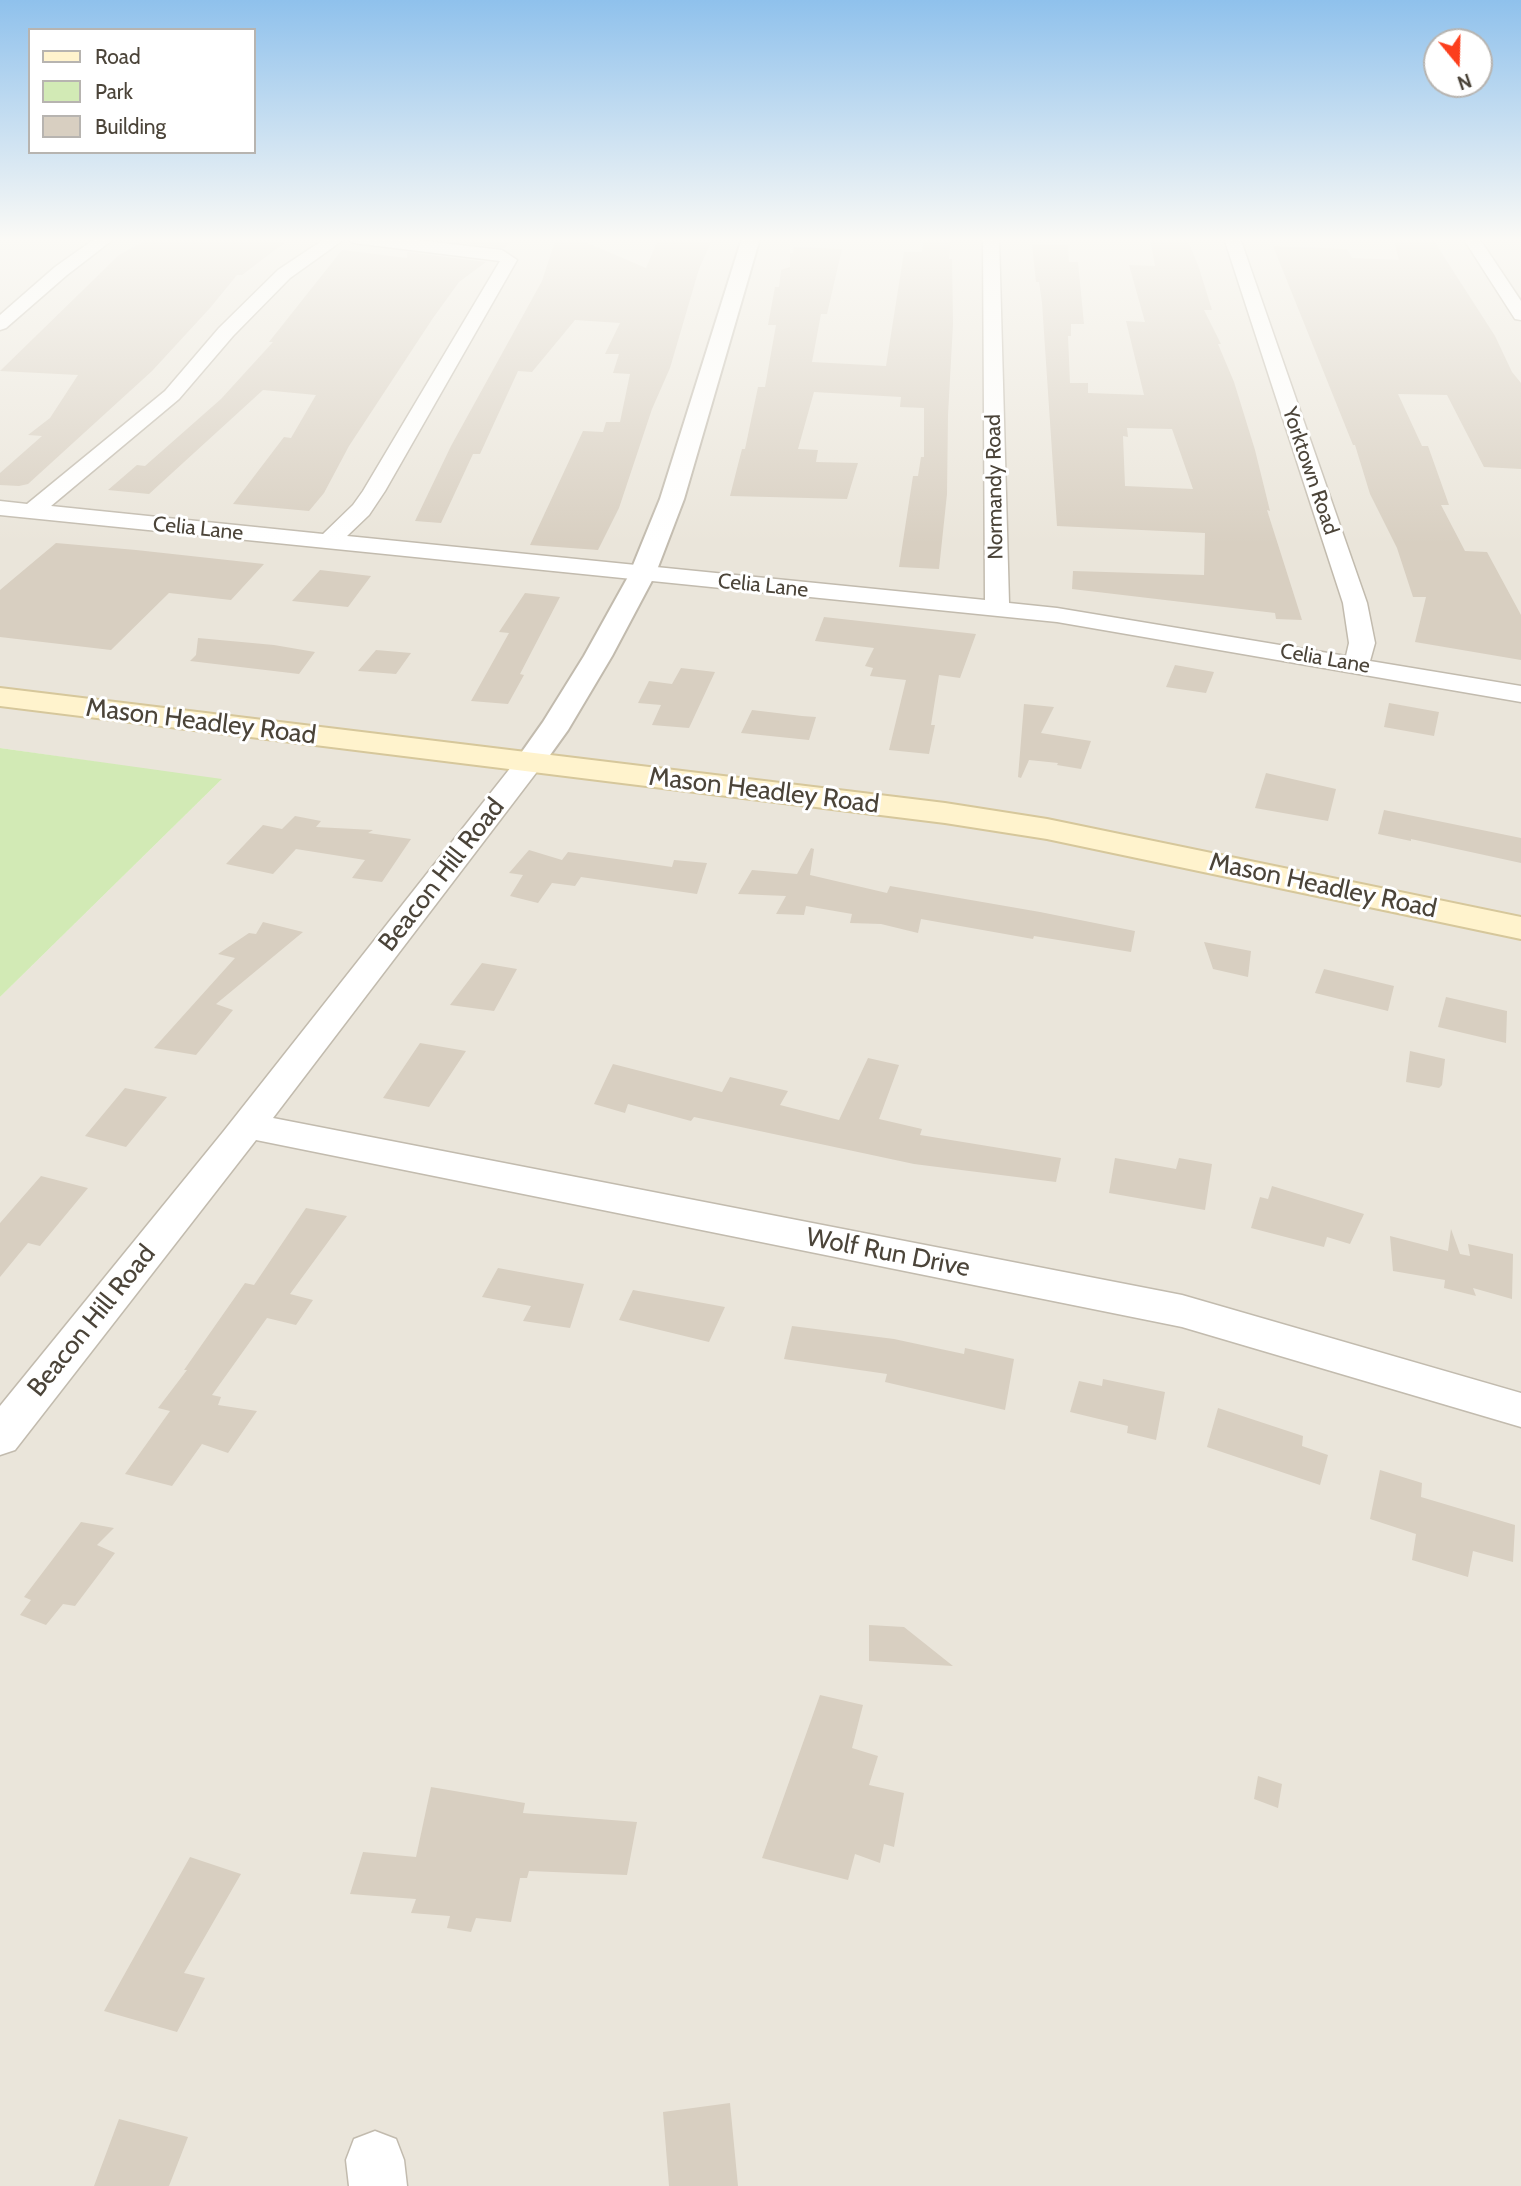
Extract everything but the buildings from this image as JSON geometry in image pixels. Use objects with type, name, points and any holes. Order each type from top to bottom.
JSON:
[{"type":"main road","name":"Mason Headley Road","points":[[0,697],[945,813],[1047,829],[1521,928]]},
{"type":"street","points":[[32,511],[172,395],[219,340]]},
{"type":"street","points":[[327,543],[361,510],[374,491],[462,340]]},
{"type":"street","name":"Beacon Hill Road","points":[[0,1437],[248,1126],[529,763],[584,679],[642,575],[672,499],[720,340]]},
{"type":"street","name":"Normandy Road","points":[[993,340],[997,609]]},
{"type":"street","name":"Yorktown Road","points":[[1266,340],[1355,603],[1362,643],[1356,665]]},
{"type":"street","name":"Celia Lane","points":[[0,508],[1107,622],[1521,694]]},
{"type":"street","name":"Wolf Run Drive","points":[[248,1126],[1182,1311],[1521,1410]]},
{"type":"shaded area","points":[[0,340],[1521,340],[1521,2186],[0,2186],[0,997],[221,780],[0,748]]},
{"type":"green space","points":[[0,748],[222,779],[0,997]]}]
